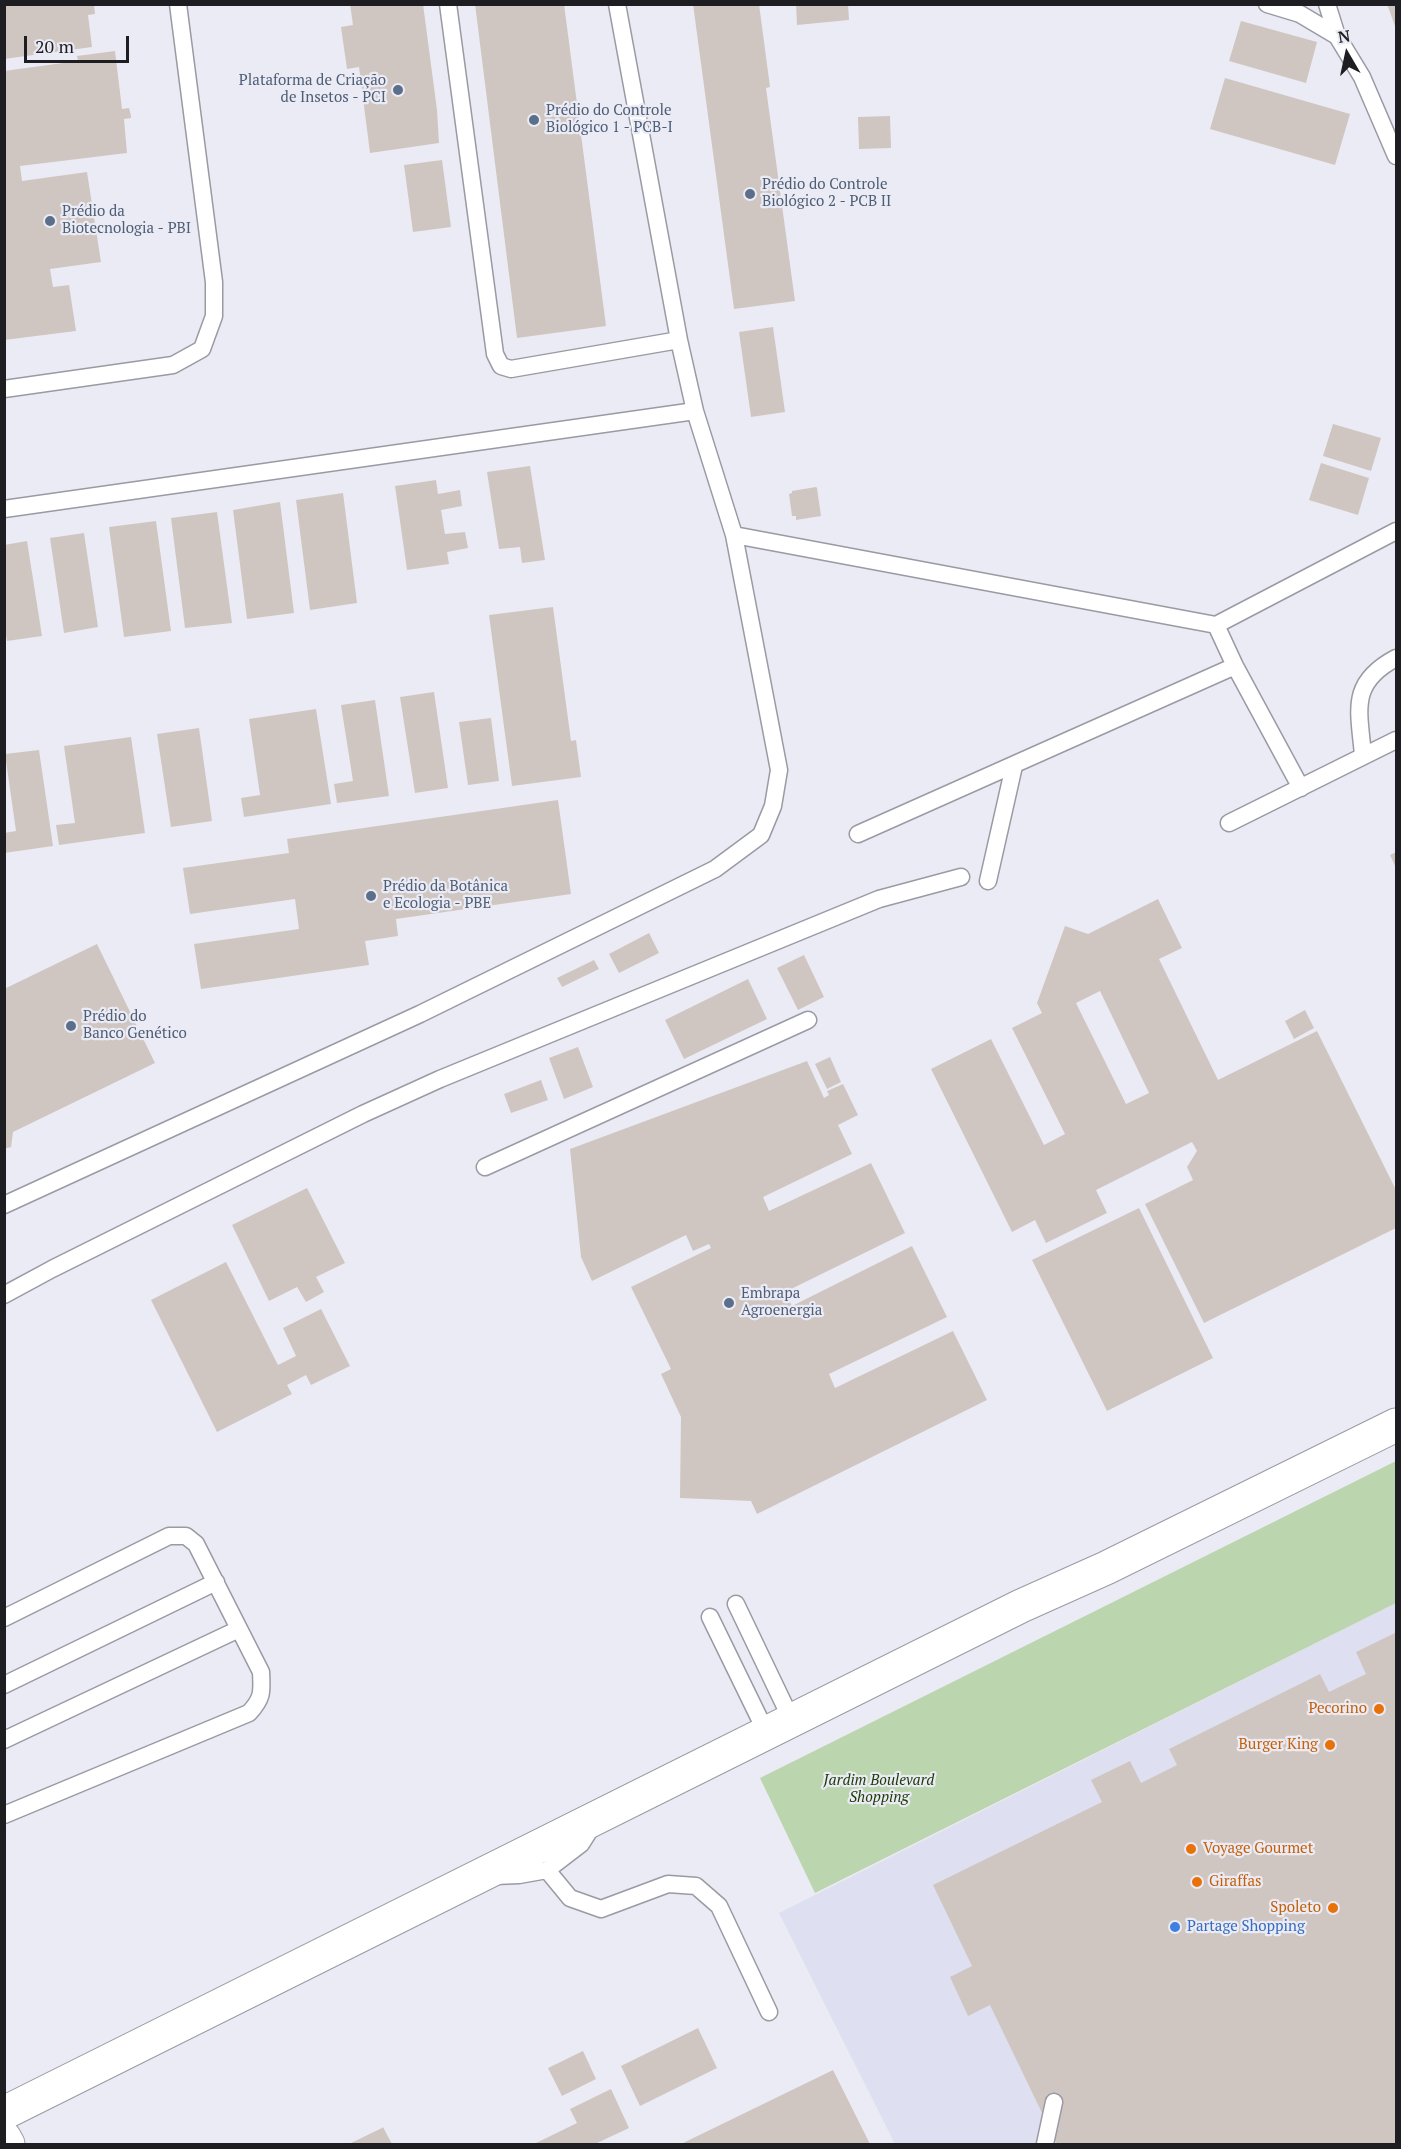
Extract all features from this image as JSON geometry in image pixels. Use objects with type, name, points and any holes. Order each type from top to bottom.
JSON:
[{"type":"street","points":[[4,2113],[1021,1606],[1106,1568],[1396,1425]]},
{"type":"street","points":[[4,2137],[8,2145]]},
{"type":"lane","points":[[4,390],[173,365],[202,349],[214,316],[214,282],[178,4]]},
{"type":"lane","points":[[448,4],[495,354],[501,366],[510,369],[679,340]]},
{"type":"lane","points":[[4,1205],[420,1014],[715,869],[761,835],[773,806],[779,770],[734,536],[695,411],[679,340],[617,4]]},
{"type":"lane","points":[[1267,4],[1300,14],[1337,36]]},
{"type":"lane","points":[[1327,4],[1337,36],[1362,77],[1396,156]]},
{"type":"lane","points":[[4,509],[695,411]]},
{"type":"lane","points":[[734,536],[1216,625],[1396,531]]},
{"type":"lane","points":[[1216,625],[1235,666],[1301,788]]},
{"type":"lane","points":[[1363,756],[1359,702],[1364,686],[1381,666],[1396,658]]},
{"type":"lane","points":[[858,834],[1235,666]]},
{"type":"lane","points":[[1229,823],[1396,740]]},
{"type":"lane","points":[[988,881],[1014,766]]},
{"type":"lane","points":[[4,1295],[342,1124],[440,1079],[879,899],[961,877]]},
{"type":"lane","points":[[486,1167],[808,1020]]},
{"type":"lane","points":[[4,1617],[168,1536],[186,1536],[196,1544],[216,1582],[261,1672],[262,1687],[259,1702],[249,1713],[4,1815]]},
{"type":"lane","points":[[4,1684],[216,1582]]},
{"type":"lane","points":[[736,1604],[779,1727]]},
{"type":"lane","points":[[710,1617],[779,1727]]},
{"type":"lane","points":[[4,1740],[239,1629]]},
{"type":"lane","points":[[480,1876],[519,1875],[547,1870],[581,1844],[598,1817]]},
{"type":"lane","points":[[547,1870],[570,1898],[601,1908],[668,1884],[696,1886],[719,1906],[769,2012]]},
{"type":"lane","points":[[1046,2145],[1054,2102]]},
{"type":"shaded area","name":"Partage Shopping","points":[[1396,1603],[1396,2144],[895,2144],[779,1913]]},
{"type":"green space","name":"Jardim Boulevard Shopping","points":[[1396,1461],[1396,1603],[815,1893],[760,1778]]},
{"type":"building","points":[[4,4],[94,4],[95,14],[88,15],[92,47],[4,59]]},
{"type":"building","name":"Plataforma de Criação de Insetos - PCI","points":[[350,4],[423,4],[439,143],[370,153],[359,67],[347,69],[341,27],[353,25]]},
{"type":"building","name":"Prédio do Controle Biológico 1 - PCB-I","points":[[475,4],[564,4],[606,326],[517,338]]},
{"type":"building","name":"Prédio do Controle Biológico 2 - PCB II","points":[[693,4],[759,4],[770,87],[766,88],[795,301],[734,309]]},
{"type":"building","points":[[796,4],[848,4],[849,20],[797,25]]},
{"type":"building","points":[[1387,4],[1396,4],[1396,29]]},
{"type":"building","points":[[1241,21],[1317,42],[1306,83],[1229,61]]},
{"type":"building","name":"Prédio da Biotecnologia - PBI","points":[[115,51],[122,109],[129,108],[131,116],[131,118],[124,119],[127,153],[20,166],[22,181],[87,172],[101,262],[50,269],[53,287],[69,285],[76,331],[4,340],[4,71],[78,61],[77,56]]},
{"type":"building","points":[[1225,78],[1350,114],[1335,165],[1210,129]]},
{"type":"building","points":[[890,116],[891,148],[859,149],[858,117]]},
{"type":"building","points":[[442,160],[451,227],[413,232],[404,165]]},
{"type":"building","points":[[773,327],[785,412],[751,417],[739,332]]},
{"type":"building","points":[[1333,424],[1381,438],[1371,471],[1323,456]]},
{"type":"building","points":[[1321,463],[1369,478],[1358,515],[1309,500]]},
{"type":"building","points":[[530,466],[545,560],[522,563],[520,547],[499,549],[487,472]]},
{"type":"building","points":[[436,480],[438,494],[460,490],[462,506],[441,510],[445,534],[465,532],[468,548],[447,552],[449,564],[407,570],[395,486]]},
{"type":"building","points":[[816,487],[821,516],[796,520],[796,516],[792,516],[789,494],[792,491]]},
{"type":"building","points":[[343,493],[357,603],[310,610],[296,500]]},
{"type":"building","points":[[280,502],[294,613],[247,619],[233,510]]},
{"type":"building","points":[[217,512],[232,623],[185,628],[171,518]]},
{"type":"building","points":[[156,521],[171,631],[124,637],[109,527]]},
{"type":"building","points":[[84,533],[98,627],[64,633],[50,538]]},
{"type":"building","points":[[27,541],[42,636],[7,641],[4,622],[4,545]]},
{"type":"building","points":[[553,607],[571,741],[576,740],[581,777],[512,786],[489,615]]},
{"type":"building","points":[[434,692],[448,788],[415,793],[400,697]]},
{"type":"building","points":[[375,700],[389,796],[337,803],[334,784],[353,781],[341,705]]},
{"type":"building","points":[[316,709],[331,804],[244,817],[241,798],[260,795],[249,719]]},
{"type":"building","points":[[491,718],[499,781],[468,785],[459,722]]},
{"type":"building","points":[[199,728],[212,821],[171,827],[157,734]]},
{"type":"building","points":[[131,737],[145,833],[59,845],[56,825],[75,823],[64,746]]},
{"type":"building","points":[[39,750],[53,846],[4,853],[4,833],[16,831],[5,754]]},
{"type":"building","name":"Prédio da Botânica e Ecologia - PBE","points":[[558,800],[571,894],[396,919],[398,936],[365,941],[369,965],[201,989],[194,944],[299,929],[295,899],[190,914],[183,868],[289,853],[287,839]]},
{"type":"building","points":[[1396,852],[1396,868],[1390,855]]},
{"type":"building","points":[[1158,899],[1182,948],[1159,959],[1218,1080],[1317,1031],[1396,1190],[1396,1228],[1204,1323],[1145,1204],[1193,1180],[1187,1167],[1197,1151],[1192,1142],[1096,1190],[1107,1213],[1046,1243],[1035,1220],[1012,1232],[931,1069],[991,1039],[1044,1145],[1065,1134],[1012,1028],[1042,1013],[1037,1003],[1065,926],[1088,934]],"holes":[[[1100,991],[1149,1093],[1126,1104],[1076,1003]]]},
{"type":"building","points":[[649,933],[659,953],[619,973],[609,954]]},
{"type":"building","name":"Prédio do Banco Genético","points":[[97,944],[155,1063],[13,1132],[11,1147],[4,1149],[4,989]]},
{"type":"building","points":[[804,955],[824,997],[798,1010],[777,968]]},
{"type":"building","points":[[594,960],[599,969],[562,987],[557,978]]},
{"type":"building","points":[[748,979],[767,1019],[684,1059],[665,1020]]},
{"type":"building","points":[[1305,1010],[1314,1028],[1294,1039],[1285,1021]]},
{"type":"building","points":[[578,1047],[593,1087],[564,1099],[549,1058]]},
{"type":"building","points":[[830,1057],[841,1082],[827,1089],[815,1064]]},
{"type":"building","points":[[807,1061],[824,1098],[829,1095],[827,1091],[843,1084],[858,1115],[838,1125],[852,1154],[763,1197],[769,1211],[871,1163],[905,1233],[785,1292],[792,1306],[912,1246],[947,1317],[829,1374],[835,1388],[953,1331],[987,1400],[757,1514],[751,1501],[680,1498],[681,1417],[661,1374],[671,1369],[631,1287],[711,1248],[709,1244],[693,1251],[686,1235],[592,1281],[581,1257],[570,1149]]},
{"type":"building","points":[[541,1080],[548,1100],[511,1113],[504,1094]]},
{"type":"building","points":[[307,1188],[345,1263],[316,1277],[324,1292],[306,1302],[297,1287],[269,1301],[232,1225]]},
{"type":"building","points":[[1139,1208],[1213,1358],[1107,1411],[1032,1260]]},
{"type":"building","points":[[226,1262],[278,1365],[296,1356],[283,1328],[321,1309],[350,1366],[311,1385],[306,1375],[287,1385],[292,1394],[217,1432],[151,1300]]},
{"type":"building","name":"Partage Shopping","points":[[1395,1633],[1396,2144],[1057,2144],[990,2005],[968,2016],[950,1977],[972,1966],[933,1885],[1102,1802],[1091,1780],[1130,1761],[1141,1783],[1177,1765],[1169,1749],[1320,1674],[1329,1692],[1366,1674],[1356,1652]]},
{"type":"building","points":[[698,2028],[717,2068],[640,2106],[621,2066]]},
{"type":"building","points":[[583,2051],[596,2079],[562,2096],[548,2068]]},
{"type":"building","points":[[833,2070],[870,2144],[681,2144],[831,2071]]},
{"type":"building","points":[[611,2089],[629,2128],[595,2144],[534,2144],[577,2123],[570,2109]]},
{"type":"building","points":[[382,2128],[392,2144],[349,2144]]},
{"type":"place","name":"Plataforma de Criação de Insetos - PCI","points":[[398,90]]},
{"type":"place","name":"Prédio do Controle Biológico 1 - PCB-I","points":[[534,120]]},
{"type":"place","name":"Prédio do Controle Biológico 2 - PCB II","points":[[750,194]]},
{"type":"place","name":"Prédio da Biotecnologia - PBI","points":[[50,221]]},
{"type":"place","name":"Prédio da Botânica e Ecologia - PBE","points":[[371,896]]},
{"type":"place","name":"Prédio do Banco Genético","points":[[71,1026]]},
{"type":"place","name":"Embrapa Agroenergia","points":[[729,1303]]},
{"type":"place","name":"Pecorino","points":[[1379,1709]]},
{"type":"place","name":"Burger King","points":[[1330,1745]]},
{"type":"place","name":"Voyage Gourmet","points":[[1191,1849]]},
{"type":"place","name":"Giraffas","points":[[1197,1882]]},
{"type":"place","name":"Spoleto","points":[[1333,1908]]},
{"type":"place","name":"Partage Shopping","points":[[1175,1927]]}]
